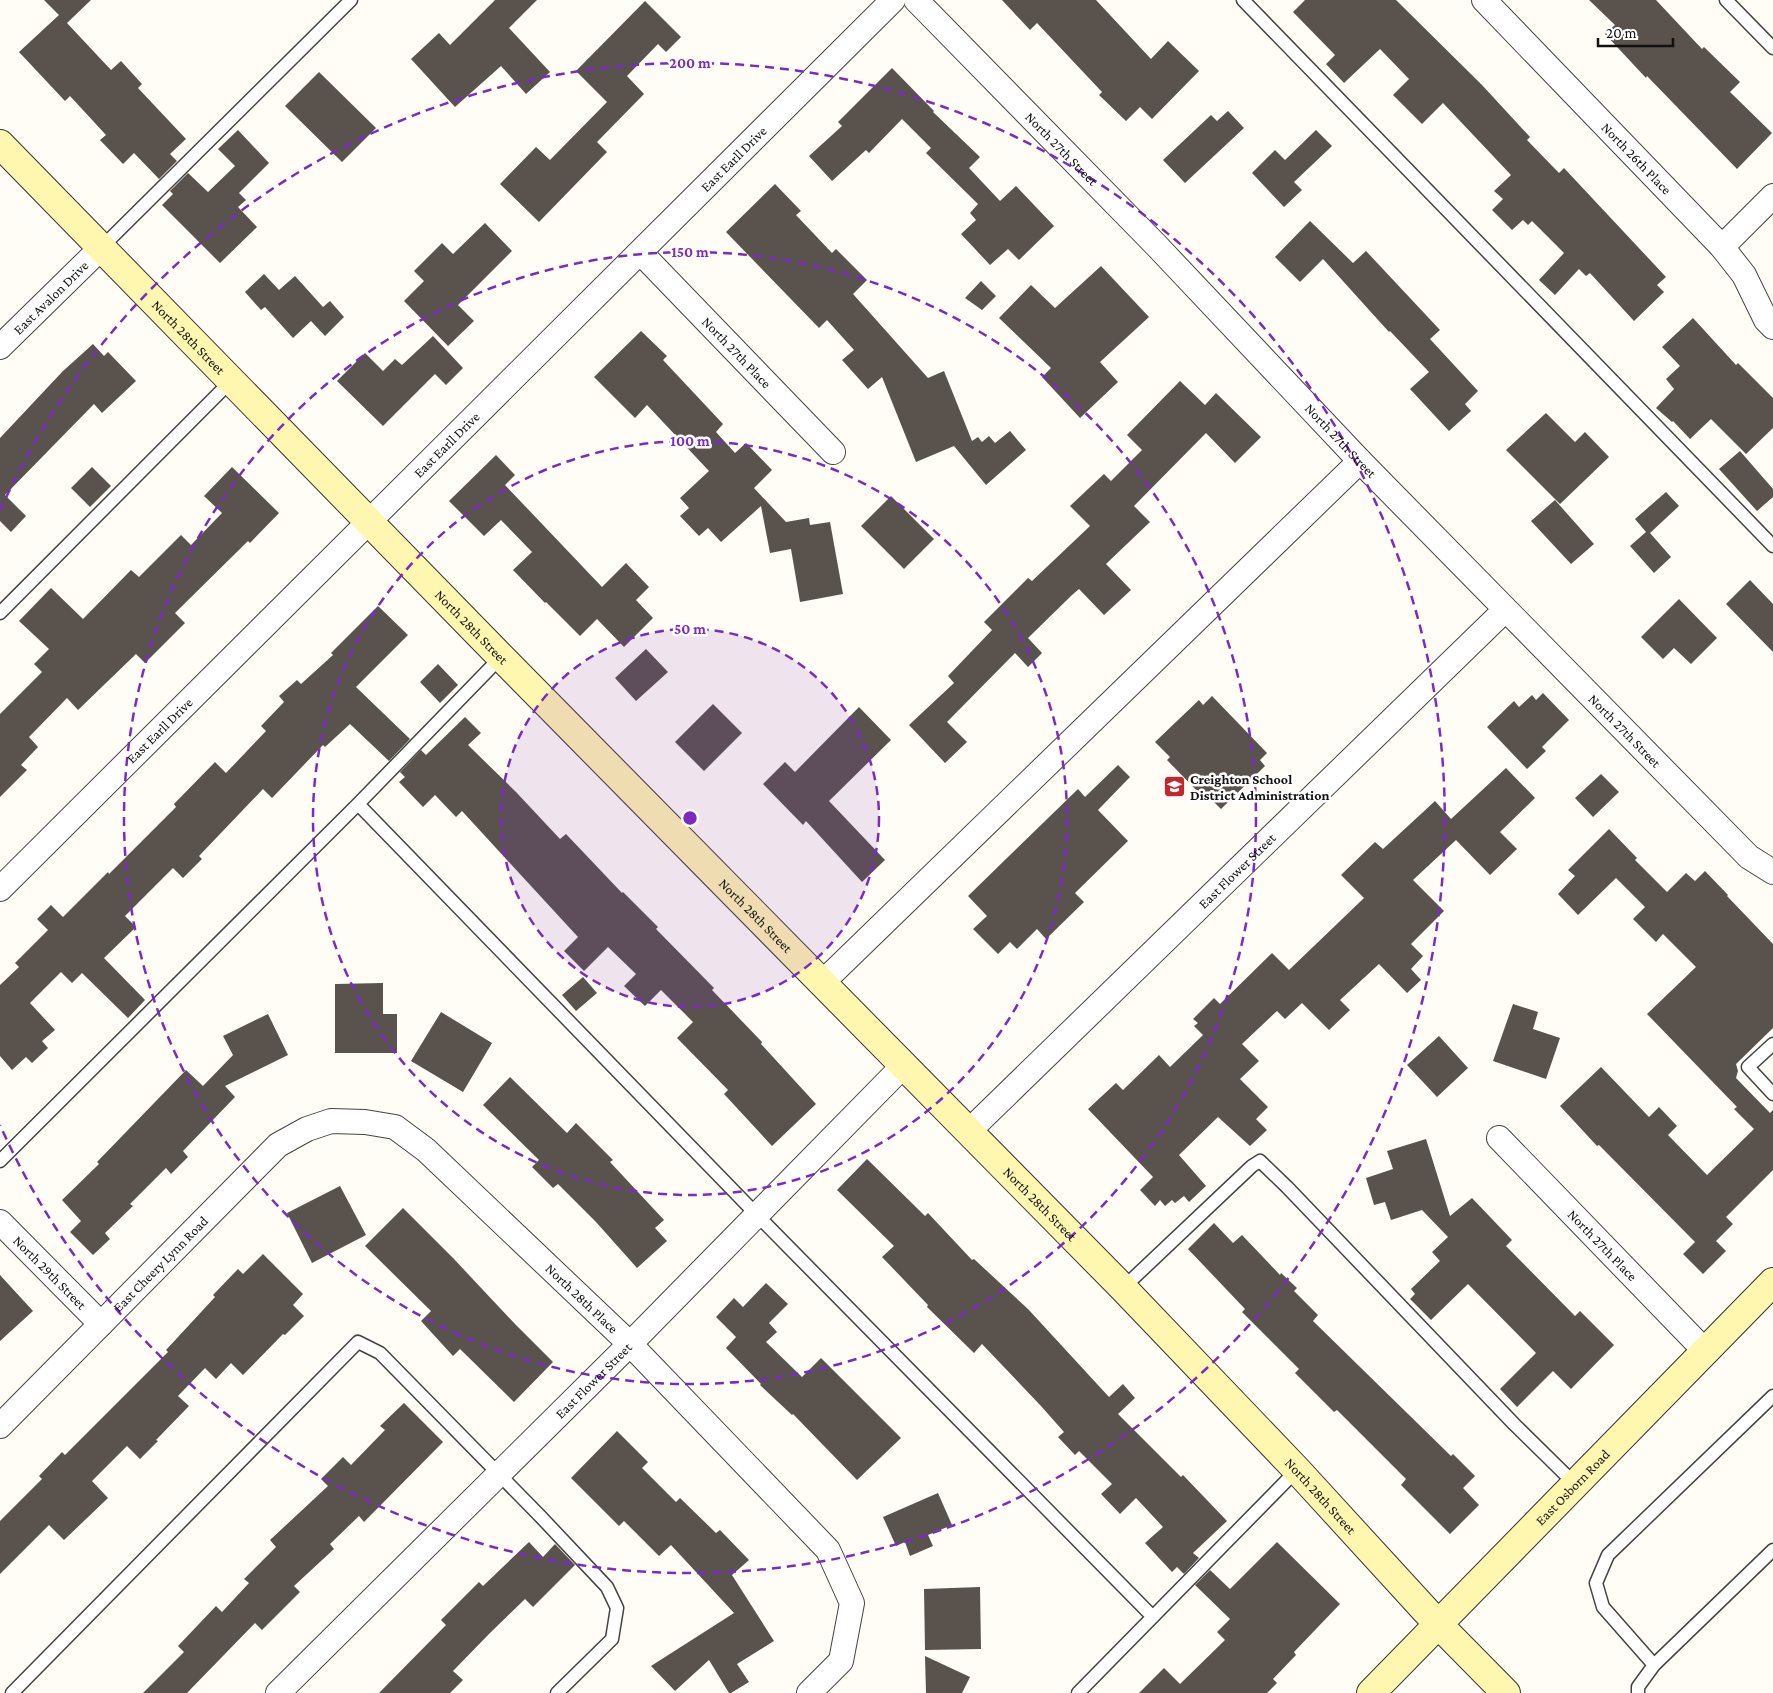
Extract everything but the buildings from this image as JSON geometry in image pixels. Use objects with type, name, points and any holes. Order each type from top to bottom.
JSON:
[{"type":"street","name":"East Earll Drive","points":[[0,889],[641,253],[893,0]]},
{"type":"street","name":"North 27th Street","points":[[916,0],[1157,246],[1360,461],[1505,610],[1749,857],[1773,872]]},
{"type":"street","name":"North 26th Place","points":[[1484,0],[1722,247],[1744,275],[1766,320],[1773,327]]},
{"type":"street","name":"North 28th Street","points":[[0,144],[501,657],[1123,1288],[1297,1470],[1438,1624],[1506,1693]]},
{"type":"street","points":[[1722,247],[1773,196]]},
{"type":"street","name":"East Avalon Drive","points":[[0,347],[102,247]]},
{"type":"street","name":"North 27th Place","points":[[641,253],[833,452]]},
{"type":"street","points":[[823,982],[1360,461]]},
{"type":"street","name":"East Flower Street","points":[[968,1132],[1505,610]]},
{"type":"street","name":"East Flower Street","points":[[278,1693],[630,1344],[904,1065]]},
{"type":"street","name":"East Cheery Lynn Road","points":[[0,1426],[278,1145],[307,1128],[331,1121]]},
{"type":"street","name":"North 28th Place","points":[[331,1121],[366,1122],[395,1127],[426,1150],[630,1344],[828,1550],[852,1603],[841,1661],[809,1693]]},
{"type":"street","name":"North 27th Place","points":[[1499,1138],[1706,1352]]},
{"type":"street","name":"North 29th Street","points":[[0,1222],[101,1324]]},
{"type":"street","name":"East Osborn Road","points":[[1371,1693],[1773,1282]]},
{"type":"lane","points":[[102,247],[351,0]]},
{"type":"lane","points":[[1243,0],[1773,546]]},
{"type":"lane","points":[[1726,0],[1773,48]]},
{"type":"lane","points":[[0,613],[231,381]]},
{"type":"lane","points":[[0,1161],[358,804],[501,657]]},
{"type":"lane","points":[[358,804],[757,1215],[1153,1617]]},
{"type":"lane","points":[[1773,1044],[1748,1067],[1773,1094]]},
{"type":"lane","points":[[1123,1288],[1252,1166],[1260,1161],[1514,1424],[1576,1485]]},
{"type":"lane","points":[[12,1693],[358,1342],[380,1353],[608,1587],[617,1608],[612,1639],[557,1693]]},
{"type":"lane","points":[[1654,1666],[1603,1607],[1596,1583],[1608,1555],[1773,1396]]},
{"type":"lane","points":[[1078,1693],[1297,1470]]},
{"type":"lane","points":[[1638,1693],[1638,1688],[1654,1666],[1773,1550]]},
{"type":"place","name":"Creighton School District Administration","points":[[1174,787]]}]
